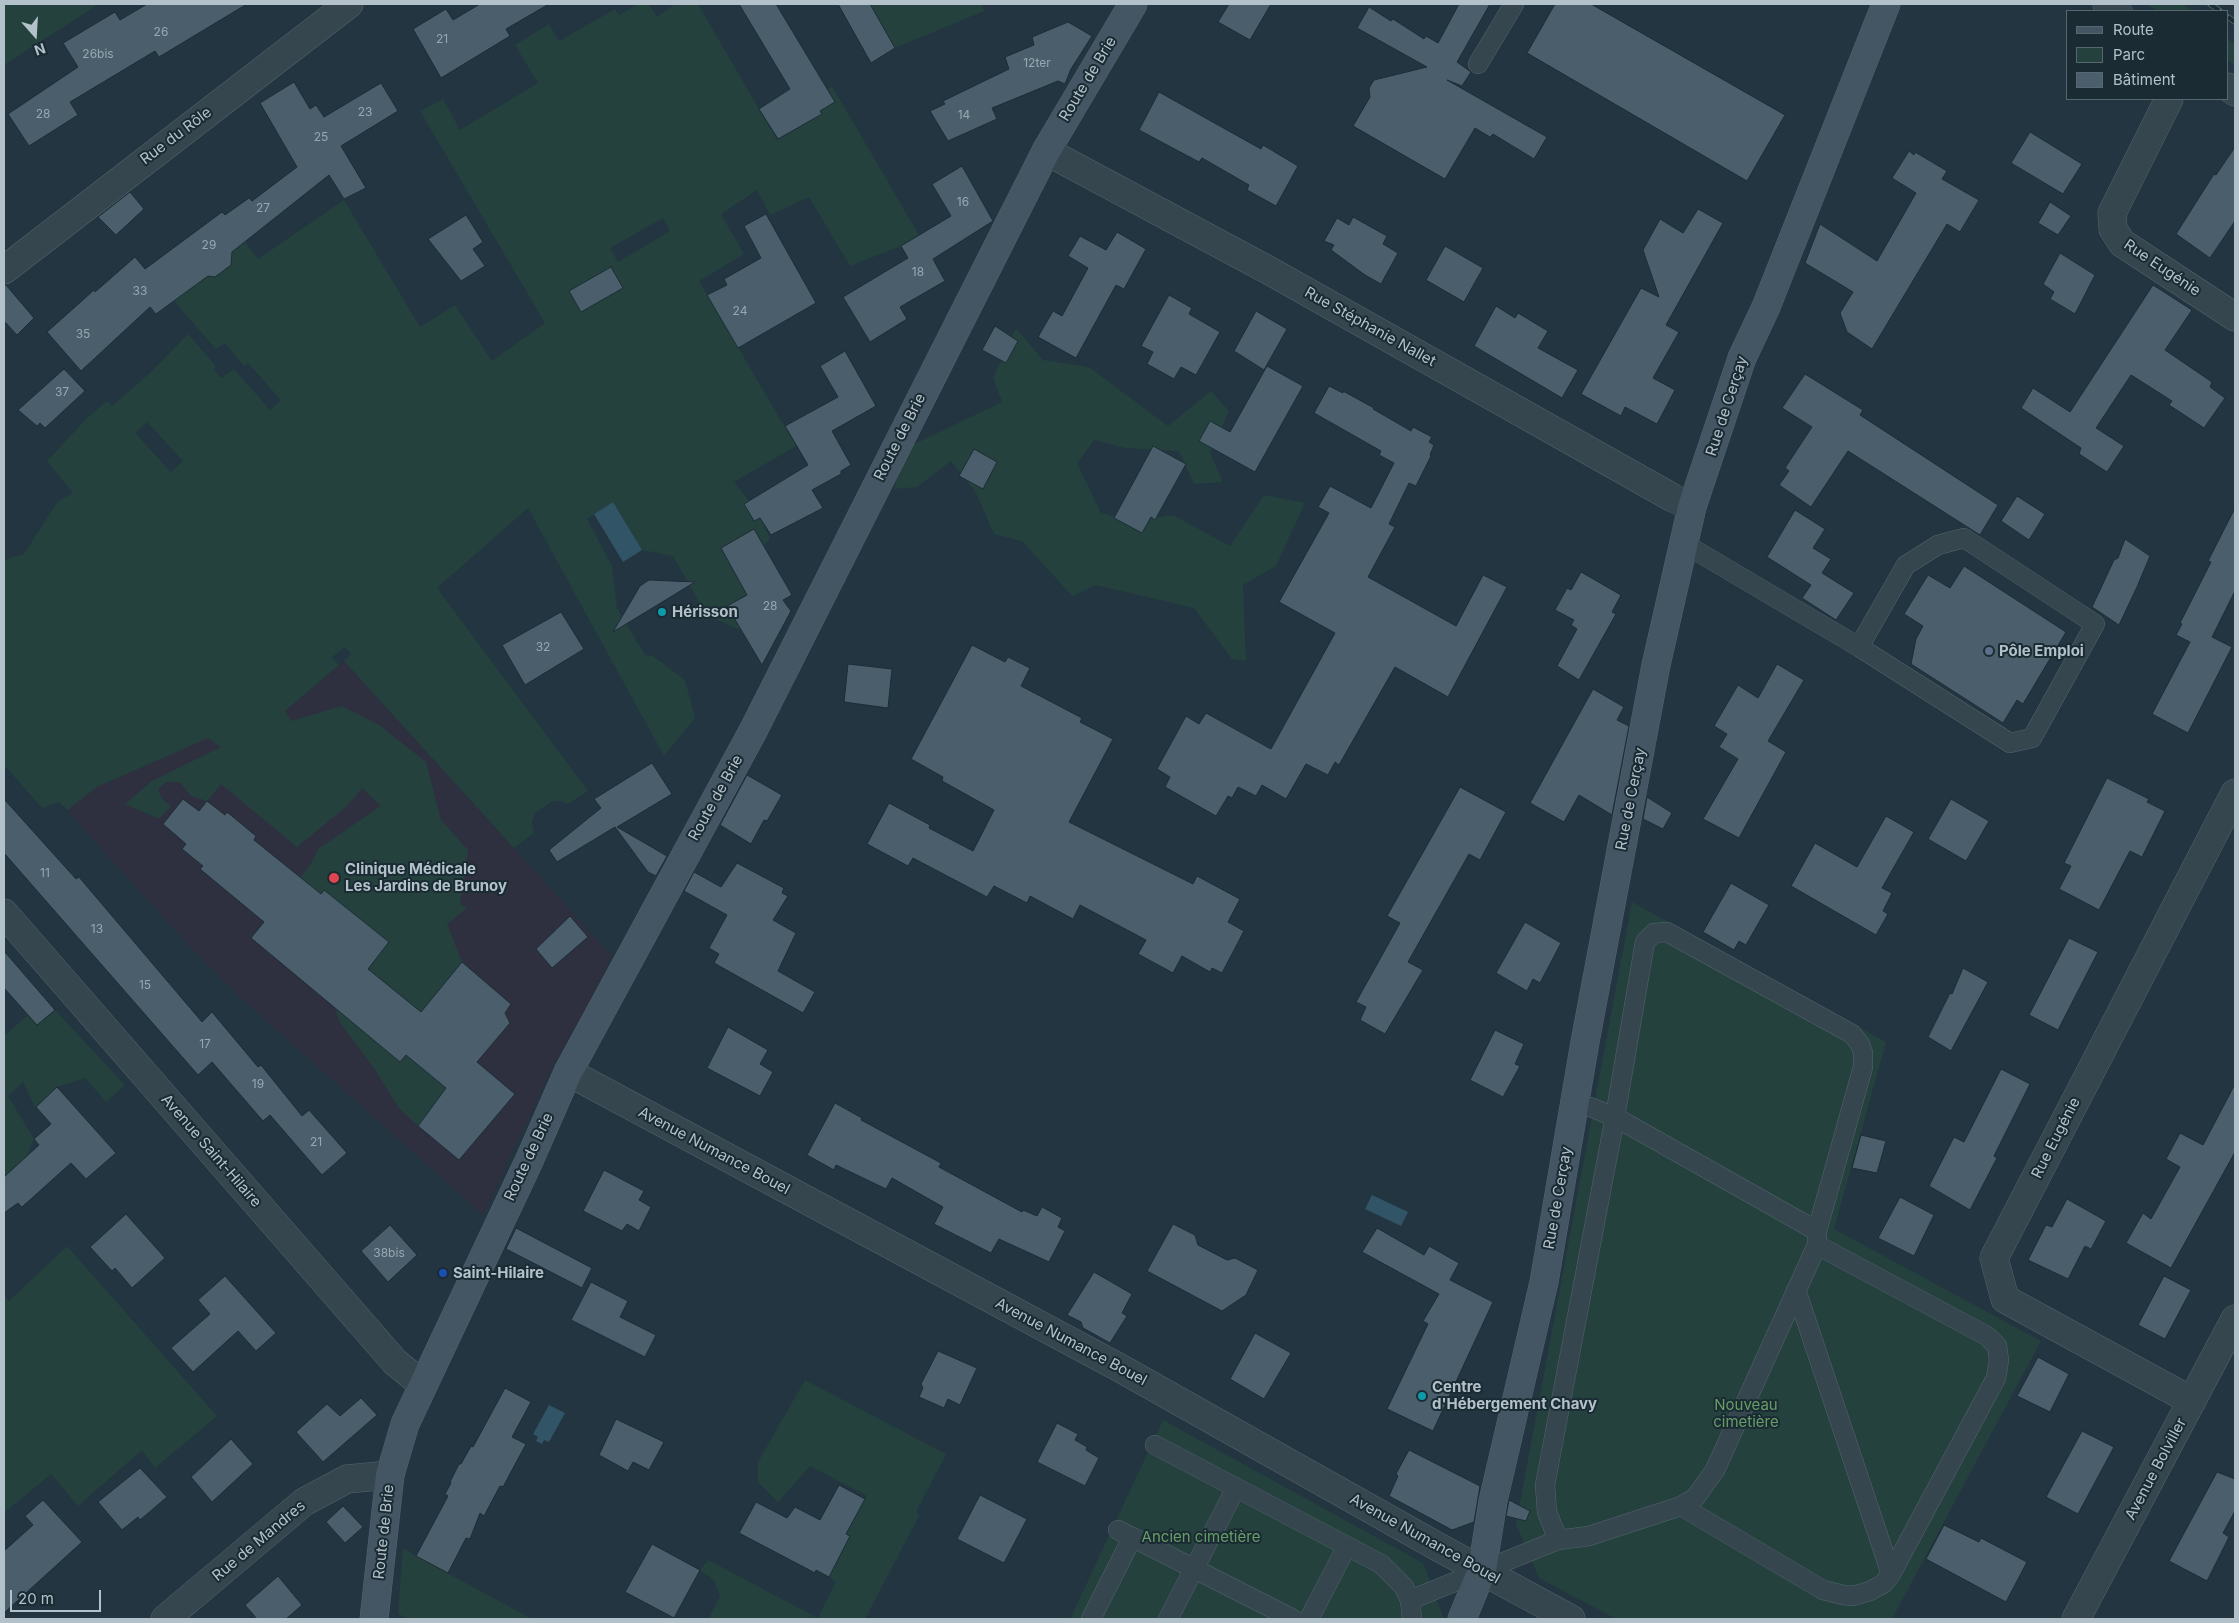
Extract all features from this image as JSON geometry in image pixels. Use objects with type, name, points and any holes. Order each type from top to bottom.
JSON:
[{"type":"street","name":"Rue du Rôle","points":[[4,270],[349,4]]},
{"type":"street","name":"Route de Brie","points":[[374,1619],[390,1475],[405,1424],[422,1384],[529,1161],[568,1072],[753,731],[1046,151],[1133,4]]},
{"type":"street","name":"Rue de Cerçay","points":[[1462,1619],[1482,1570],[1493,1501],[1544,1282],[1584,1050],[1656,665],[1692,507],[1742,358],[1766,307],[1886,4]]},
{"type":"street","name":"Rue Eugénie","points":[[2169,100],[2112,213],[2113,229],[2122,243],[2235,317]]},
{"type":"street","name":"Rue Stéphanie Nallet","points":[[1046,151],[1270,270],[1692,507]]},
{"type":"street","name":"Rue Eugénie","points":[[2192,1401],[2005,1299],[1994,1258],[2235,792]]},
{"type":"street","name":"Avenue Saint-Hilaire","points":[[4,913],[395,1362],[422,1384]]},
{"type":"street","name":"Avenue Numance Bouel","points":[[568,1072],[1120,1368],[1440,1548],[1571,1619]]},
{"type":"street","name":"Avenue Bolviller","points":[[2076,1619],[2235,1319]]},
{"type":"street","name":"Rue de Mandres","points":[[166,1619],[304,1502],[347,1479],[390,1475]]},
{"type":"lane","points":[[1478,64],[1514,4]]},
{"type":"lane","points":[[1683,543],[1859,647],[2010,743],[2032,738],[2095,624],[1964,538],[1938,545],[1906,565],[1859,647]]},
{"type":"lane","points":[[1410,1600],[1558,1540],[1589,1536],[1681,1506],[1695,1498],[1715,1470],[1796,1290],[1817,1238],[1863,1067],[1863,1053],[1860,1044],[1852,1034],[1667,932],[1654,933],[1645,942],[1615,1117],[1545,1485],[1547,1512],[1558,1540]]},
{"type":"lane","points":[[1590,1107],[1615,1117],[1817,1238],[1987,1336],[1996,1346],[1999,1360],[1996,1378],[1891,1574],[1883,1584],[1853,1596],[1843,1596],[1823,1590],[1681,1506]]},
{"type":"lane","points":[[1796,1290],[1891,1574]]},
{"type":"lane","points":[[1155,1445],[1381,1564],[1404,1587],[1410,1600],[1412,1619]]},
{"type":"lane","points":[[1168,1619],[1236,1488]]},
{"type":"lane","points":[[1090,1619],[1125,1534],[1293,1619]]},
{"type":"lane","points":[[1309,1619],[1347,1546]]},
{"type":"shaded area","points":[[613,502],[642,550],[623,562],[594,514]]},
{"type":"shaded area","name":"Clinique Médicale Les Jardins de Brunoy","points":[[4,582],[274,721],[344,661],[612,956],[591,999],[554,1064],[483,1215],[241,998],[193,950],[59,802]]},
{"type":"shaded area","points":[[1372,1195],[1408,1212],[1401,1226],[1365,1209]]},
{"type":"shaded area","points":[[549,1405],[565,1413],[549,1442],[544,1440],[542,1444],[536,1441],[538,1437],[533,1434]]},
{"type":"green space","points":[[4,4],[99,4],[4,65]]},
{"type":"green space","points":[[638,4],[649,4],[657,17],[675,4],[698,4],[777,140],[821,114],[812,99],[832,86],[919,235],[901,246],[850,266],[809,197],[770,215],[757,190],[721,214],[744,254],[699,281],[796,446],[734,482],[749,501],[770,539],[755,554],[743,536],[721,548],[747,594],[732,604],[745,627],[741,630],[707,616],[673,556],[642,550],[613,502],[587,519],[612,566],[617,608],[645,655],[653,656],[685,680],[695,718],[664,756],[528,508],[437,588],[588,791],[568,804],[552,801],[535,813],[532,823],[534,833],[514,848],[344,661],[351,654],[345,647],[332,657],[339,665],[285,711],[291,721],[342,706],[379,725],[426,762],[441,820],[468,850],[460,904],[467,908],[447,924],[462,962],[421,1012],[368,969],[389,942],[304,916],[285,899],[312,862],[318,849],[381,806],[362,788],[347,806],[297,847],[221,784],[207,801],[191,796],[180,782],[166,782],[158,789],[162,799],[171,806],[159,819],[125,804],[152,781],[221,747],[208,738],[97,787],[67,810],[59,802],[42,808],[4,765],[4,560],[24,554],[58,501],[73,493],[47,461],[88,417],[107,401],[112,406],[152,371],[188,334],[216,366],[214,369],[221,378],[234,369],[270,410],[281,400],[248,363],[244,366],[225,343],[216,349],[173,300],[208,276],[215,277],[231,265],[232,256],[230,253],[245,242],[258,259],[344,200],[420,327],[455,305],[492,361],[545,323],[420,111],[443,99],[460,130],[538,83],[515,45],[549,24],[559,41],[615,9],[619,15]],"holes":[[[663,218],[670,231],[618,262],[610,248]],[[147,422],[183,461],[171,472],[135,433]]]},
{"type":"green space","points":[[870,4],[982,4],[984,11],[895,48]]},
{"type":"green space","points":[[2146,4],[2182,4],[2191,10],[2155,10]]},
{"type":"green space","points":[[2229,40],[2235,44],[2235,65],[2229,61]]},
{"type":"green space","points":[[1016,328],[1043,360],[1089,367],[1168,426],[1211,391],[1229,411],[1210,453],[1223,482],[1194,484],[1179,451],[1125,448],[1094,440],[1077,464],[1101,513],[1135,521],[1173,515],[1230,546],[1264,495],[1305,503],[1276,566],[1243,585],[1246,661],[1232,659],[1194,608],[1096,585],[1072,596],[1022,541],[994,534],[976,493],[951,461],[917,487],[894,489],[906,448],[1002,402],[993,378]]},
{"type":"green space","name":"Nouveau cimetière","points":[[1632,902],[1886,1042],[1834,1229],[2041,1341],[1892,1619],[1616,1619],[1539,1578],[1516,1524]]},
{"type":"green space","points":[[335,1008],[400,1062],[406,1055],[446,1088],[418,1126],[399,1108],[374,1068],[339,1021]]},
{"type":"green space","points":[[55,1010],[125,1085],[106,1102],[85,1078],[57,1087],[35,1107],[23,1082],[8,1096],[34,1139],[27,1156],[4,1177],[4,1036],[28,1015],[37,1025]]},
{"type":"green space","points":[[67,1246],[217,1416],[155,1468],[142,1450],[78,1506],[51,1474],[4,1513],[4,1295],[9,1301]]},
{"type":"green space","points":[[805,1380],[946,1454],[916,1512],[920,1514],[865,1619],[708,1619],[720,1597],[714,1580],[700,1570],[708,1560],[818,1618],[836,1582],[829,1577],[850,1536],[846,1534],[867,1496],[810,1466],[778,1502],[758,1482],[758,1462]]},
{"type":"green space","name":"Ancien cimetière","points":[[1163,1420],[1423,1563],[1444,1619],[1070,1619]]},
{"type":"green space","points":[[403,1548],[532,1619],[409,1619],[398,1614]]},
{"type":"building","points":[[147,4],[247,4],[159,57],[155,51],[70,102],[78,115],[29,146],[8,114],[78,67],[63,43],[115,12],[120,20]]},
{"type":"building","points":[[480,4],[549,4],[506,29],[510,36],[441,78],[413,29],[446,9],[453,20]]},
{"type":"building","points":[[739,4],[776,4],[835,102],[820,111],[822,114],[778,139],[759,109],[790,89]]},
{"type":"building","points":[[838,4],[870,4],[895,48],[871,63]]},
{"type":"building","points":[[1229,4],[1271,4],[1250,40],[1218,22]]},
{"type":"building","points":[[1459,4],[1490,4],[1457,62],[1471,72],[1462,86],[1447,80],[1547,137],[1534,159],[1493,134],[1490,137],[1475,128],[1445,179],[1353,126],[1370,97],[1369,88],[1374,80],[1427,67],[1357,28],[1369,7],[1391,21],[1393,19],[1424,39],[1426,36],[1438,43]]},
{"type":"building","points":[[1555,4],[1591,4],[1785,115],[1747,181],[1527,53]]},
{"type":"building","points":[[1068,22],[1092,36],[1071,69],[1065,84],[1058,81],[992,108],[997,119],[948,141],[930,111],[945,104],[943,101],[1009,69],[1005,57],[1034,45],[1032,37]]},
{"type":"building","points":[[294,82],[310,109],[316,105],[324,117],[381,83],[398,111],[341,146],[366,188],[344,199],[329,175],[232,252],[231,265],[215,277],[208,276],[156,314],[150,307],[81,371],[47,332],[135,257],[145,269],[222,212],[225,215],[249,198],[252,201],[297,167],[260,103]]},
{"type":"building","points":[[1159,92],[1261,149],[1263,145],[1298,166],[1276,206],[1247,190],[1249,185],[1202,158],[1199,162],[1139,130]]},
{"type":"building","points":[[2030,132],[2082,164],[2063,194],[2011,163]]},
{"type":"building","points":[[2235,147],[2235,221],[2210,258],[2176,234],[2214,174],[2216,175]]},
{"type":"building","points":[[1909,151],[1914,155],[1915,152],[1947,171],[1942,179],[1979,200],[1960,232],[1947,224],[1872,349],[1847,332],[1840,313],[1853,292],[1805,263],[1820,224],[1877,261],[1916,193],[1892,178]]},
{"type":"building","points":[[962,166],[993,221],[933,259],[945,281],[900,307],[907,319],[870,342],[843,297],[908,258],[901,246],[951,216],[932,184]]},
{"type":"building","points":[[130,192],[144,209],[116,235],[98,217]]},
{"type":"building","points":[[2050,202],[2071,216],[2058,235],[2038,223]]},
{"type":"building","points":[[1698,209],[1723,223],[1666,325],[1679,332],[1653,378],[1675,390],[1657,424],[1625,407],[1621,416],[1581,394],[1641,288],[1659,297],[1643,250],[1660,219],[1683,233]]},
{"type":"building","points":[[766,214],[816,303],[738,348],[707,295],[727,285],[724,279],[761,258],[744,226]]},
{"type":"building","points":[[466,215],[483,242],[473,249],[485,266],[461,281],[428,239]]},
{"type":"building","points":[[1353,217],[1387,236],[1383,244],[1398,253],[1381,284],[1365,275],[1331,250],[1334,245],[1324,241],[1337,218],[1349,225]]},
{"type":"building","points":[[1117,232],[1146,249],[1124,289],[1116,285],[1076,358],[1038,337],[1053,311],[1062,316],[1088,268],[1068,256],[1080,236],[1106,250]]},
{"type":"building","points":[[1445,246],[1483,268],[1464,302],[1426,280]]},
{"type":"building","points":[[2060,253],[2095,275],[2075,314],[2050,299],[2054,292],[2043,284]]},
{"type":"building","points":[[611,267],[623,288],[581,312],[569,291]]},
{"type":"building","points":[[4,285],[34,318],[17,335],[4,321]]},
{"type":"building","points":[[2153,285],[2192,310],[2165,350],[2212,382],[2210,387],[2225,398],[2204,428],[2169,405],[2172,401],[2131,375],[2096,428],[2124,446],[2107,472],[2079,454],[2081,448],[2021,408],[2033,388],[2070,412]]},
{"type":"building","points":[[1169,295],[1192,308],[1189,314],[1220,332],[1196,375],[1181,367],[1174,379],[1147,364],[1153,352],[1141,346]]},
{"type":"building","points":[[1496,306],[1515,318],[1518,313],[1548,331],[1538,348],[1578,370],[1562,398],[1474,346]]},
{"type":"building","points":[[1256,311],[1287,329],[1264,370],[1234,351]]},
{"type":"building","points":[[995,326],[1018,341],[1006,363],[982,350]]},
{"type":"building","points":[[845,351],[876,406],[832,431],[851,465],[841,471],[841,474],[812,490],[823,508],[771,535],[760,518],[754,521],[744,504],[808,465],[785,426],[838,397],[820,366]]},
{"type":"building","points":[[1267,366],[1303,386],[1255,472],[1199,441],[1210,421],[1230,432]]},
{"type":"building","points":[[64,369],[85,391],[45,428],[40,423],[37,426],[18,410]]},
{"type":"building","points":[[1805,374],[1863,410],[1860,415],[1998,505],[1980,535],[1848,451],[1811,507],[1779,485],[1789,471],[1785,468],[1812,427],[1782,408]]},
{"type":"building","points":[[1329,386],[1343,393],[1343,391],[1374,408],[1411,431],[1413,427],[1432,437],[1429,442],[1434,445],[1431,456],[1416,486],[1409,483],[1389,524],[1395,527],[1368,577],[1456,626],[1483,575],[1507,587],[1448,697],[1395,667],[1339,765],[1335,762],[1328,775],[1306,764],[1286,799],[1262,785],[1256,796],[1238,787],[1232,798],[1228,796],[1216,816],[1165,787],[1170,777],[1157,769],[1186,716],[1199,724],[1206,713],[1271,749],[1335,633],[1279,602],[1329,513],[1318,507],[1330,486],[1371,508],[1394,463],[1379,455],[1381,451],[1314,413]]},
{"type":"building","points":[[1153,446],[1186,464],[1155,520],[1151,517],[1142,533],[1114,518]]},
{"type":"building","points":[[974,449],[997,462],[983,489],[959,476]]},
{"type":"building","points":[[2017,496],[2045,514],[2029,540],[2001,521]]},
{"type":"building","points":[[2235,508],[2235,591],[2212,637],[2232,647],[2188,733],[2152,714],[2190,642],[2176,635],[2182,624],[2180,623],[2211,562],[2208,561]]},
{"type":"building","points":[[1795,510],[1825,529],[1813,548],[1831,559],[1822,573],[1854,593],[1836,620],[1802,598],[1811,585],[1767,557]]},
{"type":"building","points":[[754,529],[792,595],[783,600],[791,611],[762,665],[727,606],[747,595],[721,548]]},
{"type":"building","points":[[2125,539],[2150,556],[2119,625],[2092,607],[2114,560],[2118,558]]},
{"type":"building","name":"Pôle Emploi","points":[[1964,566],[2066,632],[2023,704],[2017,700],[2003,723],[1911,664],[1916,639],[1923,626],[1904,614],[1928,575],[1950,588]]},
{"type":"building","points":[[1581,572],[1621,595],[1612,612],[1616,614],[1579,680],[1557,666],[1577,629],[1571,625],[1574,620],[1555,610],[1567,588],[1571,590]]},
{"type":"building","points":[[649,580],[695,582],[613,632],[640,586]]},
{"type":"building","points":[[561,612],[584,649],[525,685],[502,645]]},
{"type":"building","points":[[972,645],[1005,662],[1008,657],[1030,668],[1021,686],[1082,718],[1080,722],[1113,739],[1069,822],[1193,884],[1197,876],[1240,899],[1228,922],[1244,931],[1222,973],[1212,968],[1210,972],[1182,956],[1173,973],[1138,954],[1146,940],[1080,905],[1073,919],[1030,896],[1027,903],[994,886],[987,897],[913,858],[908,866],[867,844],[889,803],[930,825],[929,828],[973,851],[994,810],[942,781],[943,777],[911,759]]},
{"type":"building","points":[[848,664],[892,669],[888,708],[844,702]]},
{"type":"building","points":[[1777,664],[1804,680],[1768,741],[1786,752],[1739,838],[1703,819],[1738,759],[1719,747],[1727,734],[1714,726],[1738,685],[1758,698]]},
{"type":"building","points":[[1593,689],[1624,707],[1617,720],[1629,726],[1612,815],[1579,795],[1564,822],[1530,803]]},
{"type":"building","points":[[652,763],[672,794],[617,827],[667,856],[656,876],[648,872],[615,827],[557,862],[549,850],[601,808],[594,799]]},
{"type":"building","points":[[747,775],[782,795],[767,821],[764,820],[751,844],[720,825]]},
{"type":"building","points":[[2107,778],[2149,799],[2147,802],[2165,811],[2142,857],[2130,851],[2099,910],[2059,889],[2071,866],[2064,863]]},
{"type":"building","points":[[1460,787],[1506,812],[1480,860],[1469,854],[1408,962],[1423,970],[1385,1034],[1360,1020],[1366,1007],[1356,1002],[1400,923],[1387,916]]},
{"type":"building","points":[[1647,797],[1672,813],[1663,829],[1643,819]]},
{"type":"building","points":[[4,799],[76,879],[79,877],[202,1022],[212,1012],[258,1067],[261,1065],[302,1116],[309,1110],[347,1153],[322,1175],[270,1115],[263,1121],[212,1062],[198,1075],[4,853]]},
{"type":"building","points":[[183,799],[199,811],[207,801],[225,815],[227,812],[256,836],[254,840],[321,894],[324,890],[389,942],[368,969],[421,1012],[462,962],[511,1004],[505,1013],[510,1023],[477,1062],[515,1094],[459,1160],[418,1126],[446,1088],[406,1055],[400,1062],[251,938],[264,922],[200,869],[203,866],[182,849],[186,844],[163,824]]},
{"type":"building","points":[[1951,799],[1989,821],[1966,861],[1928,839]]},
{"type":"building","points":[[1886,816],[1914,832],[1882,888],[1892,893],[1883,911],[1888,914],[1876,935],[1791,886],[1815,843],[1857,867]]},
{"type":"building","points":[[737,863],[784,888],[782,893],[788,896],[773,920],[796,933],[778,971],[815,992],[803,1013],[714,963],[719,954],[709,948],[727,915],[684,891],[694,872],[721,887]]},
{"type":"building","points":[[1731,883],[1769,905],[1746,945],[1739,941],[1734,950],[1703,932]]},
{"type":"building","points":[[570,916],[588,937],[552,968],[536,949]]},
{"type":"building","points":[[1525,922],[1561,943],[1540,983],[1533,979],[1527,991],[1496,973]]},
{"type":"building","points":[[2069,938],[2098,952],[2058,1030],[2029,1015]]},
{"type":"building","points":[[4,951],[55,1010],[37,1025],[4,988]]},
{"type":"building","points":[[1963,968],[1988,982],[1951,1051],[1928,1037],[1950,993],[1952,994]]},
{"type":"building","points":[[728,1027],[768,1050],[760,1064],[773,1072],[760,1096],[707,1068]]},
{"type":"building","points":[[1495,1030],[1524,1044],[1515,1064],[1520,1066],[1503,1097],[1470,1080]]},
{"type":"building","points":[[2001,1069],[2030,1084],[1994,1156],[1997,1158],[1970,1210],[1929,1186],[1954,1137],[1964,1142]]},
{"type":"building","points":[[2235,1084],[2235,1152],[2171,1268],[2126,1243],[2143,1213],[2151,1219],[2180,1167],[2166,1159],[2180,1133],[2203,1145]]},
{"type":"building","points":[[57,1087],[116,1153],[86,1179],[71,1163],[22,1207],[18,1203],[4,1213],[4,1177],[39,1145],[34,1139],[51,1124],[36,1107]]},
{"type":"building","points":[[835,1103],[862,1118],[861,1120],[941,1163],[939,1167],[1022,1212],[1023,1210],[1037,1216],[1042,1207],[1062,1218],[1058,1227],[1065,1231],[1049,1262],[999,1239],[991,1253],[934,1224],[943,1207],[892,1178],[886,1189],[836,1165],[834,1170],[807,1155]]},
{"type":"building","points":[[1861,1135],[1886,1141],[1877,1173],[1852,1168]]},
{"type":"building","points":[[604,1170],[644,1191],[639,1200],[651,1207],[639,1231],[627,1224],[622,1231],[583,1211]]},
{"type":"building","points":[[1900,1197],[1934,1215],[1914,1256],[1878,1238]]},
{"type":"building","points":[[2067,1199],[2106,1221],[2091,1249],[2085,1246],[2068,1279],[2028,1260],[2046,1225],[2052,1227]]},
{"type":"building","points":[[126,1214],[165,1258],[132,1288],[115,1268],[112,1271],[90,1247]]},
{"type":"building","points":[[1173,1224],[1195,1235],[1198,1245],[1227,1260],[1235,1258],[1258,1270],[1246,1295],[1222,1311],[1147,1271]]},
{"type":"building","points":[[390,1225],[417,1255],[388,1282],[361,1251]]},
{"type":"building","points":[[516,1228],[592,1268],[582,1288],[506,1249]]},
{"type":"building","points":[[1377,1228],[1424,1255],[1429,1246],[1459,1263],[1450,1280],[1493,1302],[1433,1431],[1387,1409],[1428,1324],[1423,1321],[1439,1294],[1362,1252]]},
{"type":"building","points":[[1094,1272],[1132,1294],[1122,1313],[1127,1316],[1110,1343],[1083,1328],[1081,1322],[1067,1315]]},
{"type":"building","points":[[225,1276],[276,1333],[256,1351],[238,1331],[193,1372],[171,1348],[210,1314],[198,1300]]},
{"type":"building","points":[[2164,1276],[2191,1290],[2165,1339],[2138,1325]]},
{"type":"building","points":[[591,1282],[628,1301],[620,1317],[656,1335],[645,1357],[571,1320]]},
{"type":"building","points":[[1255,1333],[1291,1353],[1264,1399],[1230,1379]]},
{"type":"building","points":[[938,1351],[977,1368],[960,1405],[948,1399],[944,1408],[919,1397],[923,1388],[921,1384]]},
{"type":"building","points":[[2038,1357],[2069,1374],[2050,1412],[2017,1396]]},
{"type":"building","points":[[505,1388],[531,1402],[512,1437],[526,1444],[503,1487],[500,1486],[484,1516],[480,1513],[470,1539],[466,1538],[448,1573],[416,1556],[448,1496],[445,1494],[459,1464],[461,1464],[471,1446],[473,1447]]},
{"type":"building","points":[[361,1398],[377,1415],[323,1462],[296,1432],[327,1404],[340,1416]]},
{"type":"building","points":[[616,1419],[664,1442],[649,1470],[633,1462],[628,1471],[599,1455]]},
{"type":"building","points":[[1057,1423],[1078,1434],[1075,1440],[1087,1447],[1086,1450],[1099,1458],[1085,1486],[1037,1462]]},
{"type":"building","points":[[2082,1431],[2114,1447],[2078,1514],[2046,1497]]},
{"type":"building","points":[[231,1439],[253,1464],[212,1502],[191,1477]]},
{"type":"building","points":[[1409,1450],[1480,1486],[1474,1522],[1452,1530],[1389,1496],[1398,1476],[1396,1474]]},
{"type":"building","points":[[140,1468],[167,1497],[140,1520],[138,1517],[122,1530],[98,1502]]},
{"type":"building","points":[[2217,1472],[2235,1479],[2235,1511],[2223,1533],[2229,1537],[2207,1581],[2169,1561]]},
{"type":"building","points":[[839,1485],[865,1499],[846,1534],[850,1536],[829,1577],[816,1570],[815,1573],[739,1533],[756,1502],[787,1518],[795,1507],[820,1520]]},
{"type":"building","points":[[980,1495],[1027,1519],[1004,1563],[957,1539]]},
{"type":"building","points":[[43,1500],[82,1542],[4,1613],[4,1551],[33,1525],[25,1516]]},
{"type":"building","points":[[1509,1500],[1530,1511],[1526,1521],[1506,1516]]},
{"type":"building","points":[[343,1506],[363,1527],[345,1543],[326,1522]]},
{"type":"building","points":[[1944,1525],[1979,1542],[1981,1538],[2027,1562],[2006,1602],[1926,1559]]},
{"type":"building","points":[[652,1544],[700,1570],[674,1618],[625,1592]]},
{"type":"building","points":[[278,1576],[302,1605],[286,1619],[257,1619],[245,1605]]},
{"type":"railway","points":[[2210,4],[2219,10]]},
{"type":"railway","points":[[2229,18],[2235,22]]},
{"type":"place","name":"Hérisson","points":[[662,612]]},
{"type":"place","name":"Pôle Emploi","points":[[1989,651]]},
{"type":"place","name":"Clinique Médicale Les Jardins de Brunoy","points":[[334,878]]},
{"type":"place","name":"Saint-Hilaire","points":[[443,1273]]},
{"type":"place","name":"Centre d'Hébergement Chavy","points":[[1422,1396]]}]
